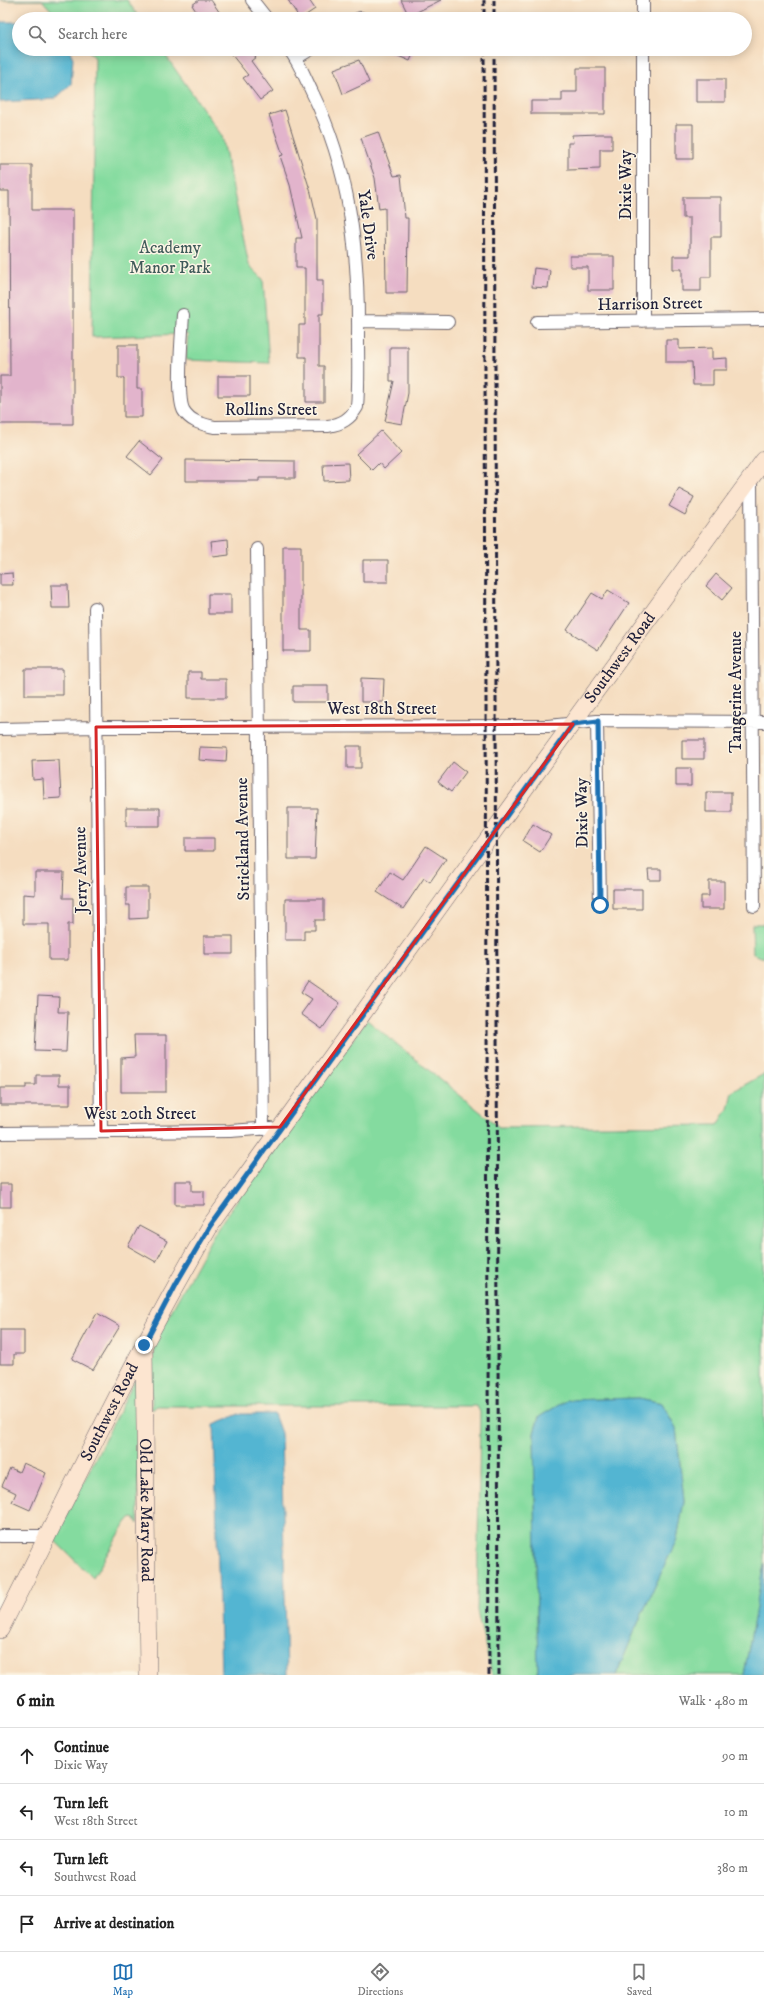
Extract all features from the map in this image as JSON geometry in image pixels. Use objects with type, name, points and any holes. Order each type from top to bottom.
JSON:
[{"type":"street","points":[[252,0],[261,12]]},
{"type":"street","points":[[643,0],[643,12]]},
{"type":"street","name":"Yale Drive","points":[[293,56],[333,139],[351,211],[356,259],[358,322],[358,395],[357,407],[351,417]]},
{"type":"street","name":"Dixie Way","points":[[643,56],[643,321]]},
{"type":"street","name":"Rollins Street","points":[[183,315],[180,396],[183,410],[190,418],[200,424],[214,427],[328,426],[340,424],[351,417]]},
{"type":"street","name":"Harrison Street","points":[[536,322],[764,319]]},
{"type":"street","points":[[358,322],[448,322]]},
{"type":"street","name":"Southwest Road","points":[[0,1630],[144,1345],[177,1282],[210,1226],[280,1127],[764,460]]},
{"type":"street","name":"Tangerine Avenue","points":[[751,478],[759,722],[754,906]]},
{"type":"street","name":"Strickland Avenue","points":[[257,549],[263,1128]]},
{"type":"street","name":"Jerry Avenue","points":[[95,608],[101,1131]]},
{"type":"street","name":"Dixie Way","points":[[598,721],[600,905]]},
{"type":"street","name":"West 18th Street","points":[[0,729],[96,726],[548,726],[598,721],[759,722]]},
{"type":"street","name":"West 20th Street","points":[[0,1133],[230,1131],[280,1127]]},
{"type":"street","name":"Old Lake Mary Road","points":[[144,1345],[148,1675]]},
{"type":"street","points":[[0,1536],[48,1536]]},
{"type":"highlighted area","points":[[573,724],[280,1127],[101,1131],[96,727]]},
{"type":"green space","points":[[42,0],[127,0],[135,12],[53,12]]},
{"type":"green space","name":"Academy Manor Park","points":[[93,56],[166,56],[222,136],[249,265],[263,279],[269,363],[186,360],[188,334],[92,337],[95,58]]},
{"type":"green space","points":[[752,924],[764,924],[764,958],[753,954]]},
{"type":"green space","points":[[367,1020],[499,1127],[718,1125],[728,1109],[732,1092],[764,1074],[764,1564],[744,1675],[616,1675],[641,1616],[677,1539],[684,1501],[676,1428],[662,1403],[639,1398],[567,1400],[539,1417],[534,1433],[538,1675],[492,1675],[477,1611],[480,1412],[477,1406],[157,1406],[152,1410],[151,1348],[216,1230],[283,1135],[287,1135],[287,1130]]},
{"type":"green space","points":[[138,1374],[138,1524],[135,1519],[132,1518],[127,1521],[93,1578],[55,1541],[55,1538]]},
{"type":"water","points":[[0,22],[12,22],[12,56],[72,56],[71,84],[55,99],[0,102]]},
{"type":"water","points":[[639,1398],[662,1403],[676,1428],[684,1501],[677,1539],[641,1616],[616,1675],[538,1675],[534,1433],[539,1417],[567,1400]]},
{"type":"water","points":[[239,1414],[274,1414],[281,1433],[287,1675],[221,1675],[214,1424]]},
{"type":"water","points":[[764,1564],[764,1675],[744,1675],[761,1579]]},
{"type":"building","points":[[199,0],[211,0],[219,12],[196,12],[192,5]]},
{"type":"building","points":[[288,0],[309,0],[315,9],[310,12],[296,12]]},
{"type":"building","points":[[401,0],[441,0],[417,12],[407,12]]},
{"type":"building","points":[[233,56],[255,56],[256,57],[251,61],[273,91],[260,100],[243,78],[248,75]]},
{"type":"building","points":[[398,56],[412,56],[410,61]]},
{"type":"building","points":[[359,60],[369,82],[343,94],[334,69]]},
{"type":"building","points":[[577,68],[605,68],[605,114],[531,114],[531,101],[562,101],[562,92],[577,92]]},
{"type":"building","points":[[696,79],[725,79],[725,102],[696,102]]},
{"type":"building","points":[[285,110],[311,193],[317,219],[317,280],[323,280],[323,314],[319,314],[319,366],[324,366],[324,402],[306,402],[306,357],[299,357],[299,325],[305,325],[305,268],[296,268],[296,238],[302,238],[290,185],[280,156],[283,155],[269,115]]},
{"type":"building","points":[[676,124],[693,124],[693,159],[676,159]]},
{"type":"building","points":[[378,132],[394,176],[401,175],[405,218],[408,218],[407,293],[386,293],[385,208],[379,209],[375,178],[361,138]]},
{"type":"building","points":[[612,134],[612,149],[600,149],[600,169],[568,170],[568,143],[573,143],[572,135]]},
{"type":"building","points":[[0,165],[32,165],[32,210],[73,210],[73,424],[0,424],[0,376],[10,376],[9,191],[0,191]]},
{"type":"building","points":[[683,197],[721,197],[721,237],[711,237],[711,277],[701,277],[701,291],[682,291],[682,269],[673,269],[673,256],[690,256],[690,218],[683,218]]},
{"type":"building","points":[[570,256],[614,256],[614,290],[588,290],[588,267],[570,267]]},
{"type":"building","points":[[534,268],[550,270],[548,288],[532,287]]},
{"type":"building","points":[[666,340],[679,340],[679,349],[712,348],[712,359],[727,358],[727,370],[713,370],[713,385],[693,385],[692,362],[666,362]]},
{"type":"building","points":[[118,345],[137,345],[137,389],[142,389],[142,417],[124,417],[124,378],[118,378]]},
{"type":"building","points":[[390,347],[408,347],[408,393],[402,424],[385,421],[394,381],[390,381]]},
{"type":"building","points":[[218,376],[250,376],[250,396],[218,396]]},
{"type":"building","points":[[381,431],[401,453],[384,469],[379,463],[372,470],[356,454]]},
{"type":"building","points":[[139,441],[163,460],[151,475],[127,456]]},
{"type":"building","points":[[186,460],[295,461],[295,478],[259,478],[259,481],[186,481]]},
{"type":"building","points":[[348,463],[349,480],[324,481],[323,464]]},
{"type":"building","points":[[679,489],[694,497],[685,515],[669,506]]},
{"type":"building","points":[[228,539],[229,555],[213,557],[211,541]]},
{"type":"building","points":[[283,546],[301,546],[301,630],[311,630],[311,651],[283,651]]},
{"type":"building","points":[[363,560],[388,560],[388,582],[363,582]]},
{"type":"building","points":[[12,573],[13,585],[0,585],[0,574]]},
{"type":"building","points":[[716,574],[732,588],[722,600],[706,586]]},
{"type":"building","points":[[51,585],[68,585],[69,608],[52,608]]},
{"type":"building","points":[[608,590],[629,603],[598,650],[567,630],[592,593],[602,599]]},
{"type":"building","points":[[208,594],[231,594],[231,614],[208,614]]},
{"type":"building","points":[[25,669],[63,669],[63,695],[25,695]]},
{"type":"building","points":[[188,672],[201,672],[201,679],[226,679],[226,698],[188,698]]},
{"type":"building","points":[[361,678],[384,679],[383,702],[361,702]]},
{"type":"building","points":[[293,686],[328,686],[328,702],[293,702]]},
{"type":"building","points":[[682,740],[704,740],[704,759],[682,759]]},
{"type":"building","points":[[347,746],[361,746],[361,768],[347,768]]},
{"type":"building","points":[[200,747],[227,748],[226,762],[199,760]]},
{"type":"building","points":[[59,760],[61,798],[44,799],[43,779],[33,780],[32,761]]},
{"type":"building","points":[[453,762],[466,772],[451,792],[438,782]]},
{"type":"building","points":[[676,768],[691,768],[691,786],[676,786]]},
{"type":"building","points":[[706,792],[731,792],[731,812],[706,812]]},
{"type":"building","points":[[126,808],[160,808],[160,826],[126,826]]},
{"type":"building","points":[[288,808],[317,808],[315,859],[288,859]]},
{"type":"building","points":[[533,824],[551,835],[540,852],[523,841]]},
{"type":"building","points":[[185,838],[214,838],[214,851],[185,851]]},
{"type":"building","points":[[426,846],[446,859],[430,882],[424,878],[403,909],[377,892],[390,872],[403,880]]},
{"type":"building","points":[[648,869],[661,869],[661,880],[649,880]]},
{"type":"building","points":[[35,872],[64,872],[63,898],[73,898],[73,924],[68,924],[68,960],[49,960],[49,924],[23,924],[23,894],[35,895]]},
{"type":"building","points":[[709,881],[724,881],[724,909],[701,909],[701,896],[709,896]]},
{"type":"building","points":[[126,887],[148,887],[148,918],[130,919],[130,905],[126,905]]},
{"type":"building","points":[[613,889],[642,889],[642,909],[613,909]]},
{"type":"building","points":[[285,899],[324,899],[324,920],[315,920],[315,930],[304,930],[304,940],[285,940]]},
{"type":"building","points":[[204,936],[233,936],[233,954],[204,954]]},
{"type":"building","points":[[308,981],[340,1003],[322,1029],[301,1014],[312,999],[301,992]]},
{"type":"building","points":[[38,996],[59,997],[58,1012],[68,1012],[66,1052],[35,1051]]},
{"type":"building","points":[[134,1035],[166,1035],[166,1092],[121,1092],[121,1058],[135,1057]]},
{"type":"building","points":[[36,1075],[59,1075],[59,1085],[70,1085],[70,1105],[0,1105],[0,1088],[26,1088],[26,1085],[36,1085]]},
{"type":"building","points":[[175,1181],[192,1181],[192,1191],[204,1191],[204,1205],[175,1205]]},
{"type":"building","points":[[0,1184],[11,1184],[11,1207],[0,1207]]},
{"type":"building","points":[[139,1226],[167,1241],[156,1262],[128,1246]]},
{"type":"building","points":[[97,1313],[120,1326],[93,1370],[72,1359]]},
{"type":"building","points":[[0,1330],[24,1330],[24,1354],[14,1354],[14,1364],[0,1364]]},
{"type":"building","points":[[23,1463],[46,1473],[30,1510],[12,1502],[16,1493],[2,1486],[10,1468],[19,1472]]},
{"type":"railway","points":[[484,0],[484,12]]},
{"type":"railway","points":[[494,0],[494,12]]},
{"type":"railway","points":[[484,56],[489,1675]]},
{"type":"railway","points":[[494,56],[499,1675]]},
{"type":"route","points":[[144,1345],[177,1282],[210,1226],[243,1178],[496,828],[573,724],[598,721],[600,905]]}]
